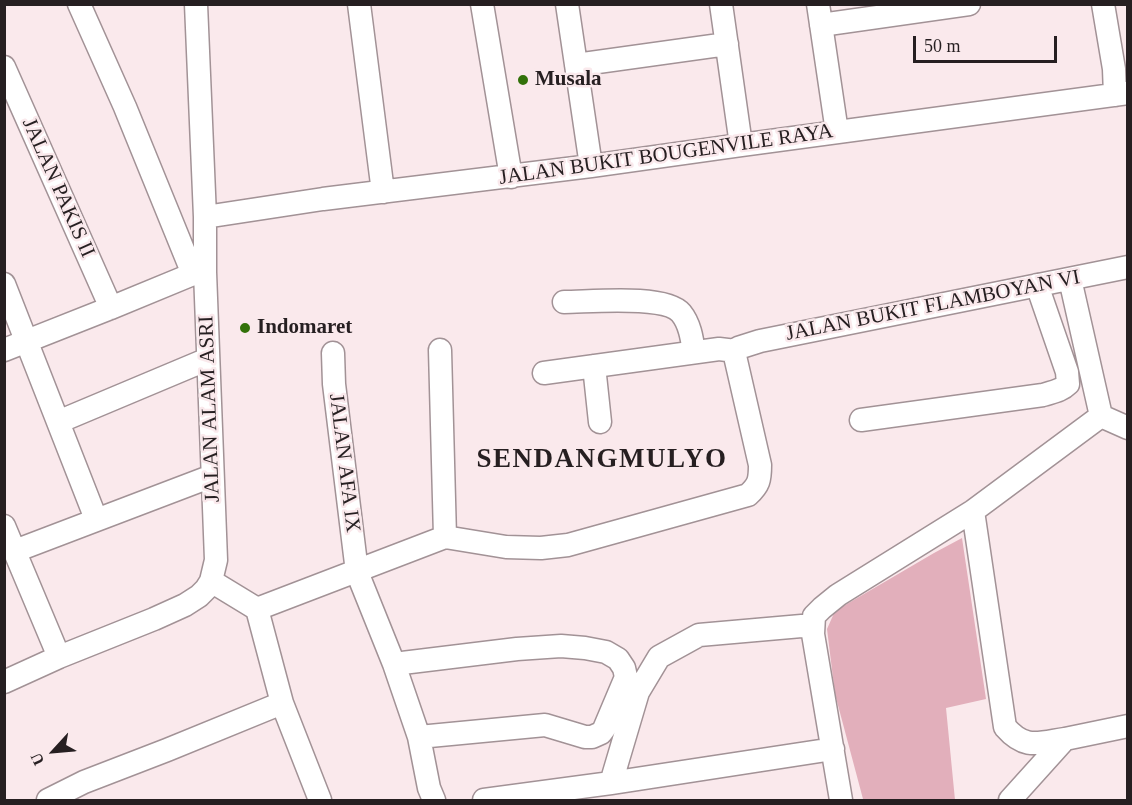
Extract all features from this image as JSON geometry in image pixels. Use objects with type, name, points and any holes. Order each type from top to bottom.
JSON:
[{"type":"street","points":[[4,350],[199,273],[80,4]]},
{"type":"street","name":"JALAN ALAM ASRI","points":[[196,4],[205,217],[199,273],[208,359],[216,560],[211,581]]},
{"type":"street","points":[[359,4],[383,192]]},
{"type":"street","points":[[482,4],[511,177]]},
{"type":"street","points":[[567,4],[591,166]]},
{"type":"street","points":[[721,4],[741,145]]},
{"type":"street","points":[[837,132],[820,15],[969,4]]},
{"type":"street","points":[[1103,4],[1114,69],[1121,94]]},
{"type":"street","points":[[576,65],[727,44]]},
{"type":"street","name":"JALAN PAKIS II","points":[[4,68],[111,308]]},
{"type":"street","name":"JALAN BUKIT BOUGENVILE RAYA","points":[[205,217],[323,199],[511,177],[1121,94]]},
{"type":"street","name":"JALAN BUKIT FLAMBOYAN VI","points":[[544,373],[694,352],[737,349],[760,341],[1128,267]]},
{"type":"street","points":[[1070,279],[1101,416]]},
{"type":"street","points":[[4,284],[96,519]]},
{"type":"street","points":[[861,420],[1043,395],[1065,387],[1068,384],[1067,372],[1037,285]]},
{"type":"street","points":[[564,302],[649,301],[668,304],[683,314],[688,324],[694,352]]},
{"type":"street","points":[[257,609],[445,537],[506,547],[540,548],[568,545],[748,495],[757,488],[760,465],[737,368],[735,356],[737,349]]},
{"type":"street","points":[[440,350],[445,537]]},
{"type":"street","name":"JALAN AFA IX","points":[[333,353],[334,384],[357,572],[394,664],[419,737],[429,788],[434,801]]},
{"type":"street","points":[[58,422],[208,359]]},
{"type":"street","points":[[594,366],[600,422]]},
{"type":"street","points":[[1101,416],[1128,428]]},
{"type":"street","points":[[840,801],[813,634],[814,620],[822,608],[838,595],[973,511],[1101,416]]},
{"type":"street","points":[[15,551],[212,476]]},
{"type":"street","points":[[973,511],[1005,727],[1013,737],[1023,742],[1033,743],[1128,726]]},
{"type":"street","points":[[4,526],[59,657]]},
{"type":"street","points":[[4,682],[185,605],[199,596],[211,581],[257,609],[282,703],[320,801]]},
{"type":"street","points":[[610,783],[638,692],[659,657],[699,634],[814,620]]},
{"type":"street","points":[[394,664],[561,646],[606,652],[618,659],[624,668],[626,677],[604,729],[596,736],[585,737],[544,725],[419,737]]},
{"type":"street","points":[[48,801],[84,782],[282,703]]},
{"type":"street","points":[[1010,801],[1065,739]]},
{"type":"street","points":[[484,801],[833,749]]},
{"type":"shaded area","points":[[962,538],[986,699],[946,708],[955,800],[858,800],[863,799],[835,694],[827,629],[835,611]]},
{"type":"place","name":"Musala","points":[[523,80]]},
{"type":"place","name":"Indomaret","points":[[245,328]]},
{"type":"district","name":"SENDANGMULYO","points":[[602,460]]}]
